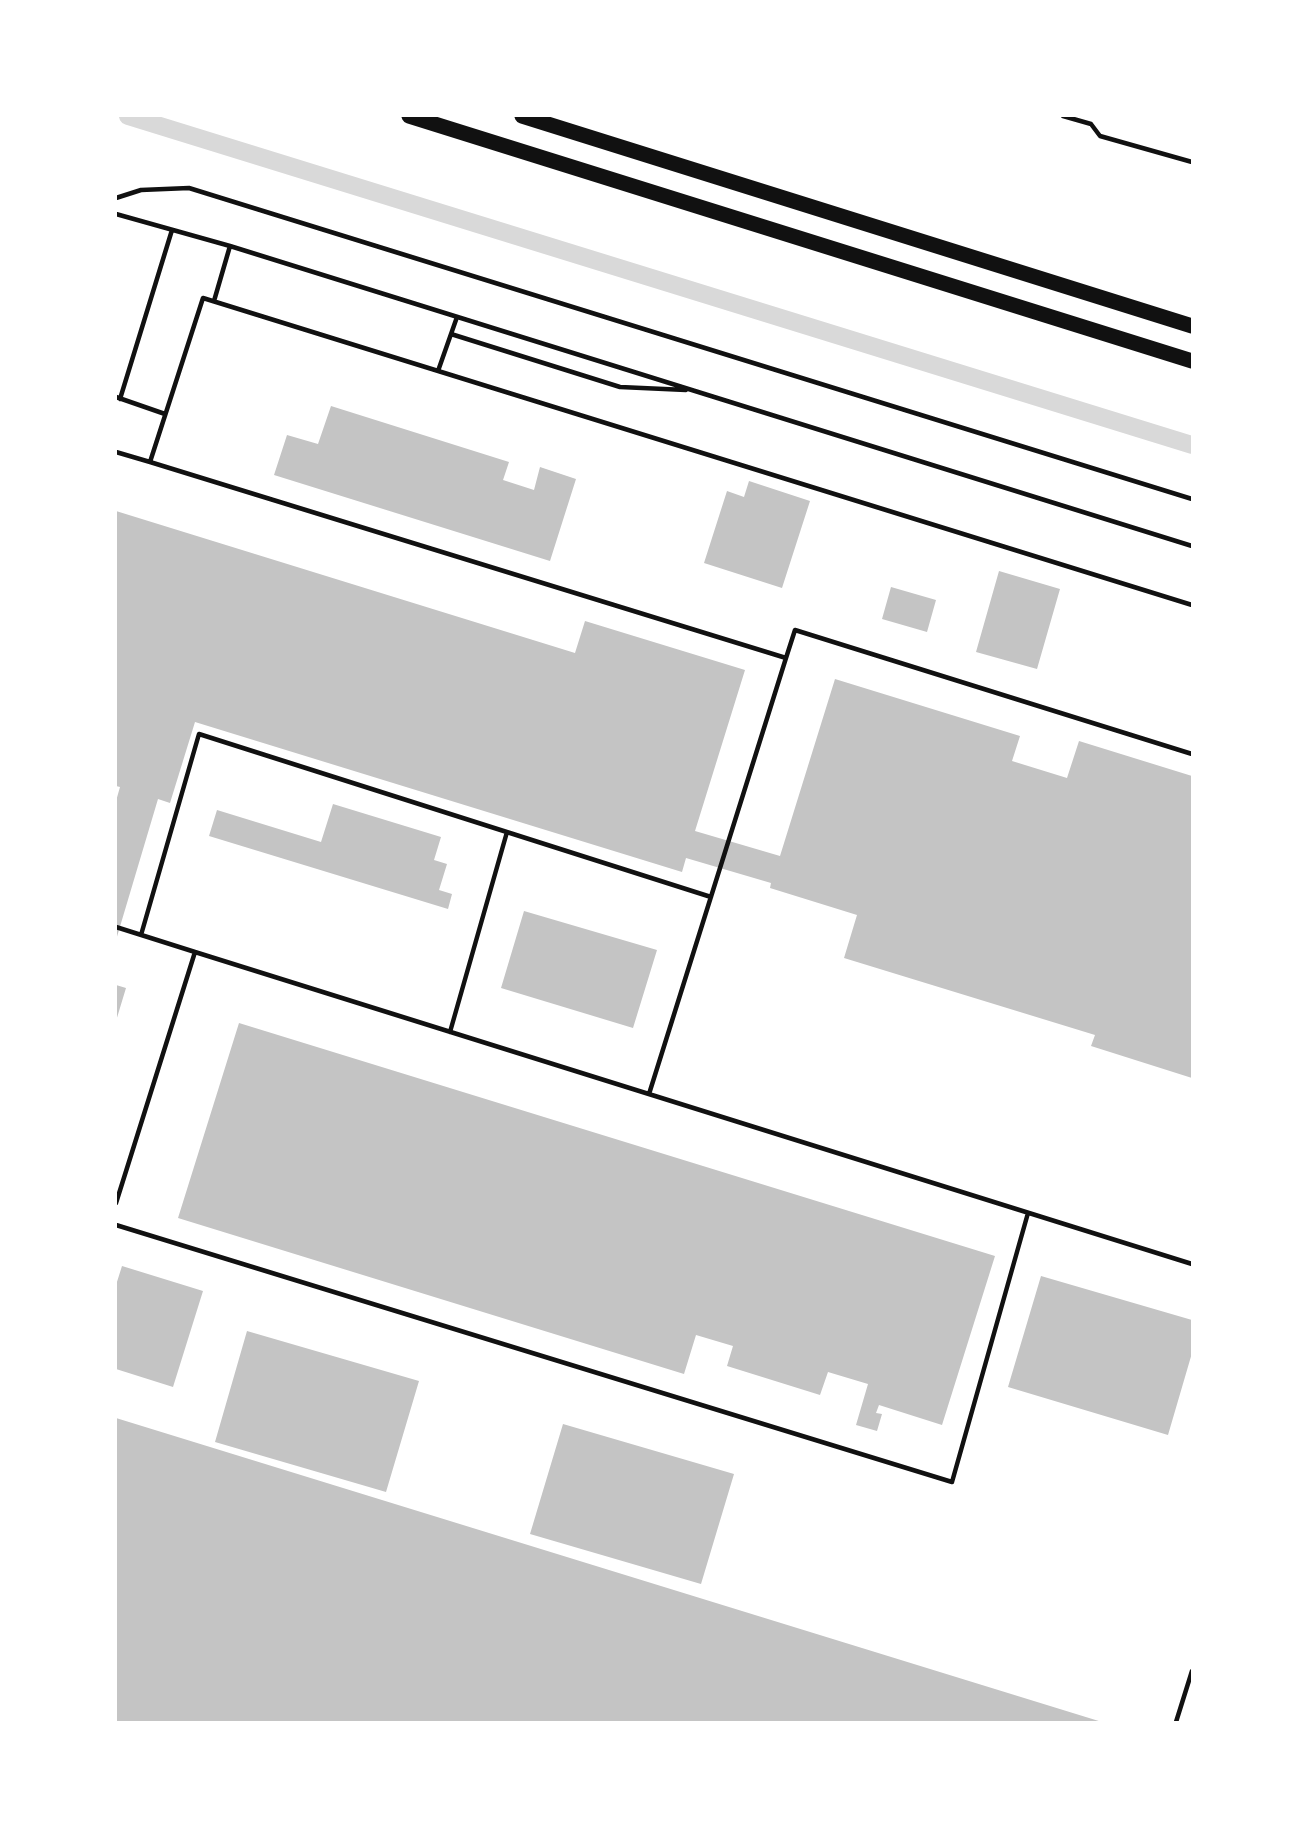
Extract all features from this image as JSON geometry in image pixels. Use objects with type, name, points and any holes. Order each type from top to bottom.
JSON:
[{"type":"main road","points":[[409,116],[1192,361]]},
{"type":"main road","points":[[522,116],[1192,326]]},
{"type":"lane","points":[[1063,116],[1091,124],[1100,136],[1192,162]]},
{"type":"lane","points":[[116,198],[141,190],[189,188],[1192,499]]},
{"type":"lane","points":[[116,214],[230,246],[1192,546]]},
{"type":"lane","points":[[165,414],[118,398],[172,230]]},
{"type":"lane","points":[[214,301],[230,246]]},
{"type":"lane","points":[[150,462],[203,298],[1192,605]]},
{"type":"lane","points":[[438,371],[457,317]]},
{"type":"lane","points":[[451,334],[620,387],[694,391]]},
{"type":"lane","points":[[116,452],[786,658]]},
{"type":"lane","points":[[649,1094],[795,630],[1192,754]]},
{"type":"lane","points":[[141,935],[199,734],[711,897]]},
{"type":"lane","points":[[450,1032],[507,832]]},
{"type":"lane","points":[[116,927],[1192,1264]]},
{"type":"lane","points":[[116,1203],[195,952]]},
{"type":"lane","points":[[116,1225],[952,1482],[1028,1213]]},
{"type":"lane","points":[[1176,1722],[1192,1671]]},
{"type":"building","points":[[331,406],[509,462],[503,480],[534,490],[540,467],[576,479],[550,561],[274,475],[287,435],[318,444]]},
{"type":"building","points":[[749,481],[810,501],[782,588],[704,563],[727,491],[744,497]]},
{"type":"building","points":[[116,511],[575,653],[585,621],[745,670],[695,831],[780,856],[835,679],[1020,736],[1012,761],[1067,778],[1079,741],[1192,776],[1192,1078],[1091,1046],[1095,1035],[844,958],[857,915],[770,888],[771,883],[686,858],[682,872],[195,722],[170,803],[158,799],[116,940],[116,801],[120,787],[116,786]]},
{"type":"building","points":[[999,571],[1060,589],[1037,669],[976,652]]},
{"type":"building","points":[[891,587],[936,600],[927,632],[882,619]]},
{"type":"building","points":[[333,804],[441,837],[434,860],[447,864],[439,890],[452,894],[448,909],[209,836],[217,810],[321,842]]},
{"type":"building","points":[[524,911],[657,950],[633,1028],[501,988]]},
{"type":"building","points":[[116,985],[126,988],[116,1021]]},
{"type":"building","points":[[239,1023],[995,1256],[942,1425],[879,1405],[876,1413],[882,1414],[877,1431],[856,1425],[868,1384],[828,1372],[820,1395],[727,1366],[733,1346],[696,1335],[684,1374],[178,1218]]},
{"type":"building","points":[[122,1266],[203,1291],[173,1387],[116,1369],[116,1285]]},
{"type":"building","points":[[1041,1276],[1192,1320],[1192,1353],[1168,1435],[1008,1387]]},
{"type":"building","points":[[247,1331],[419,1381],[386,1492],[215,1442]]},
{"type":"building","points":[[116,1418],[1102,1722],[116,1722]]},
{"type":"building","points":[[563,1424],[734,1474],[701,1584],[530,1534]]},
{"type":"waterway","points":[[128,116],[1192,445]]}]
